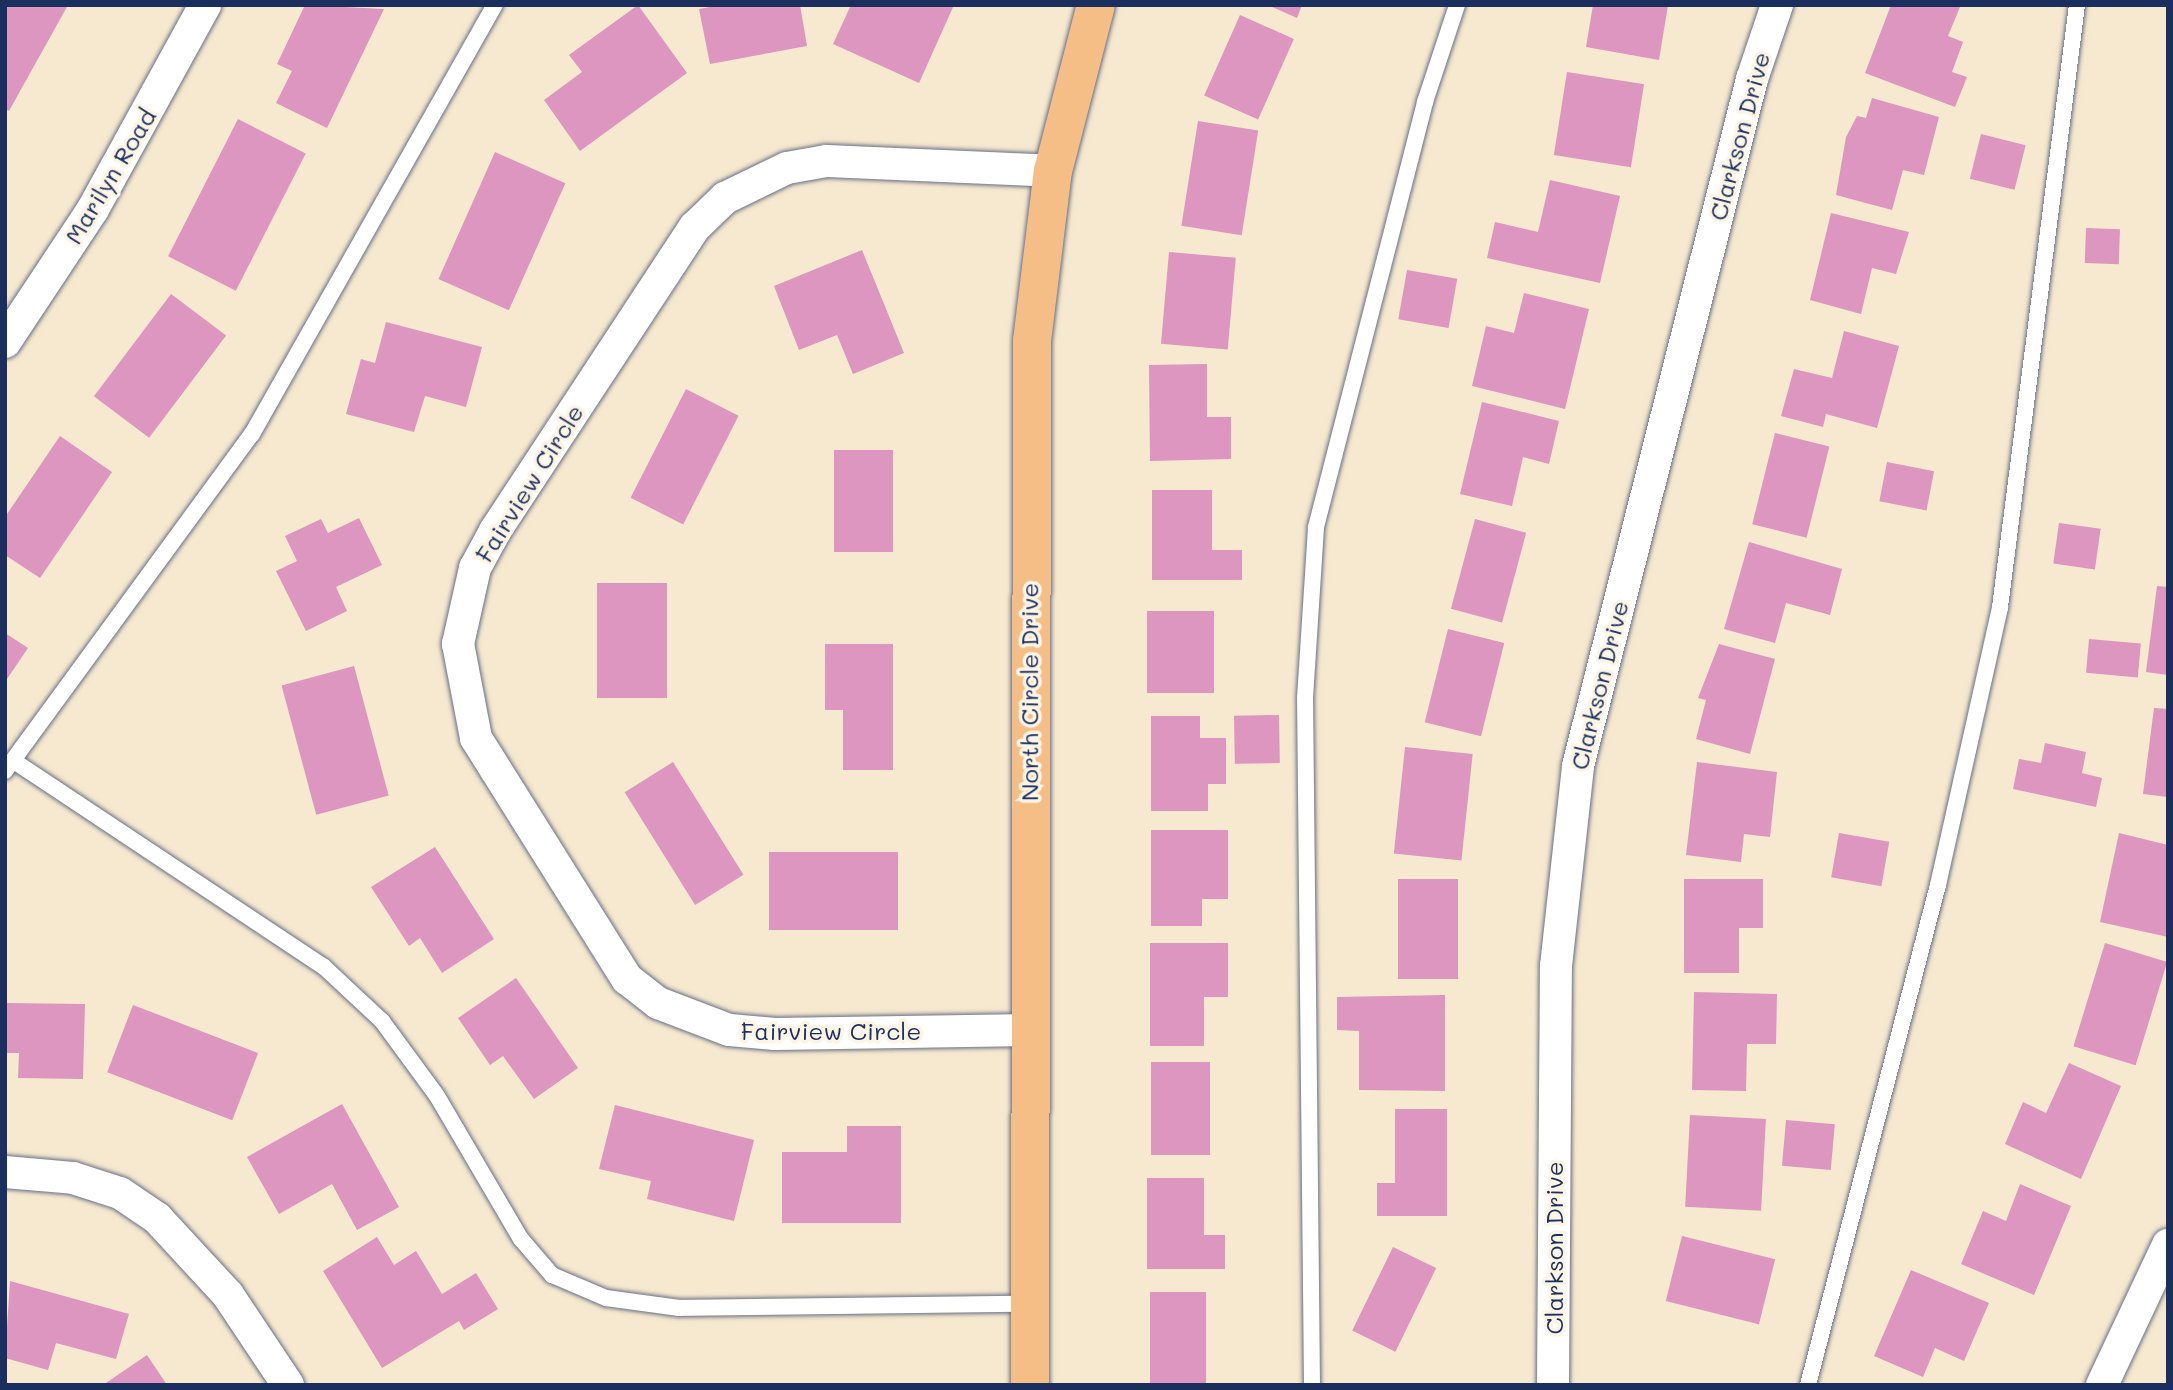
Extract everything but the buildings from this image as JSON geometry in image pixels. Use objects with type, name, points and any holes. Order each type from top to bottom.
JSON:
[{"type":"main road","name":"North Circle Drive","points":[[1030,1385],[1032,341],[1054,170],[1096,5]]},
{"type":"street","name":"Marilyn Road","points":[[5,342],[93,209],[205,5]]},
{"type":"street","name":"Clarkson Drive","points":[[1553,1385],[1556,966],[1578,766],[1752,79],[1777,5]]},
{"type":"street","name":"Fairview Circle","points":[[1031,1030],[775,1034],[729,1030],[658,1003],[627,979],[476,738],[458,644],[475,568],[495,531],[695,228],[725,198],[787,168],[826,161],[1054,170]]},
{"type":"street","points":[[5,1172],[73,1178],[120,1193],[157,1218],[228,1295],[288,1385]]},
{"type":"street","points":[[2102,1385],[2164,1265]]},
{"type":"lane","points":[[495,5],[252,434],[9,766],[323,966],[382,1021],[437,1096],[522,1239],[552,1275],[606,1298],[678,1308],[1031,1304]]},
{"type":"lane","points":[[1312,1385],[1306,698],[1316,527],[1424,102],[1457,5]]},
{"type":"lane","points":[[1808,1385],[1938,886],[2000,607],[2077,5]]}]
